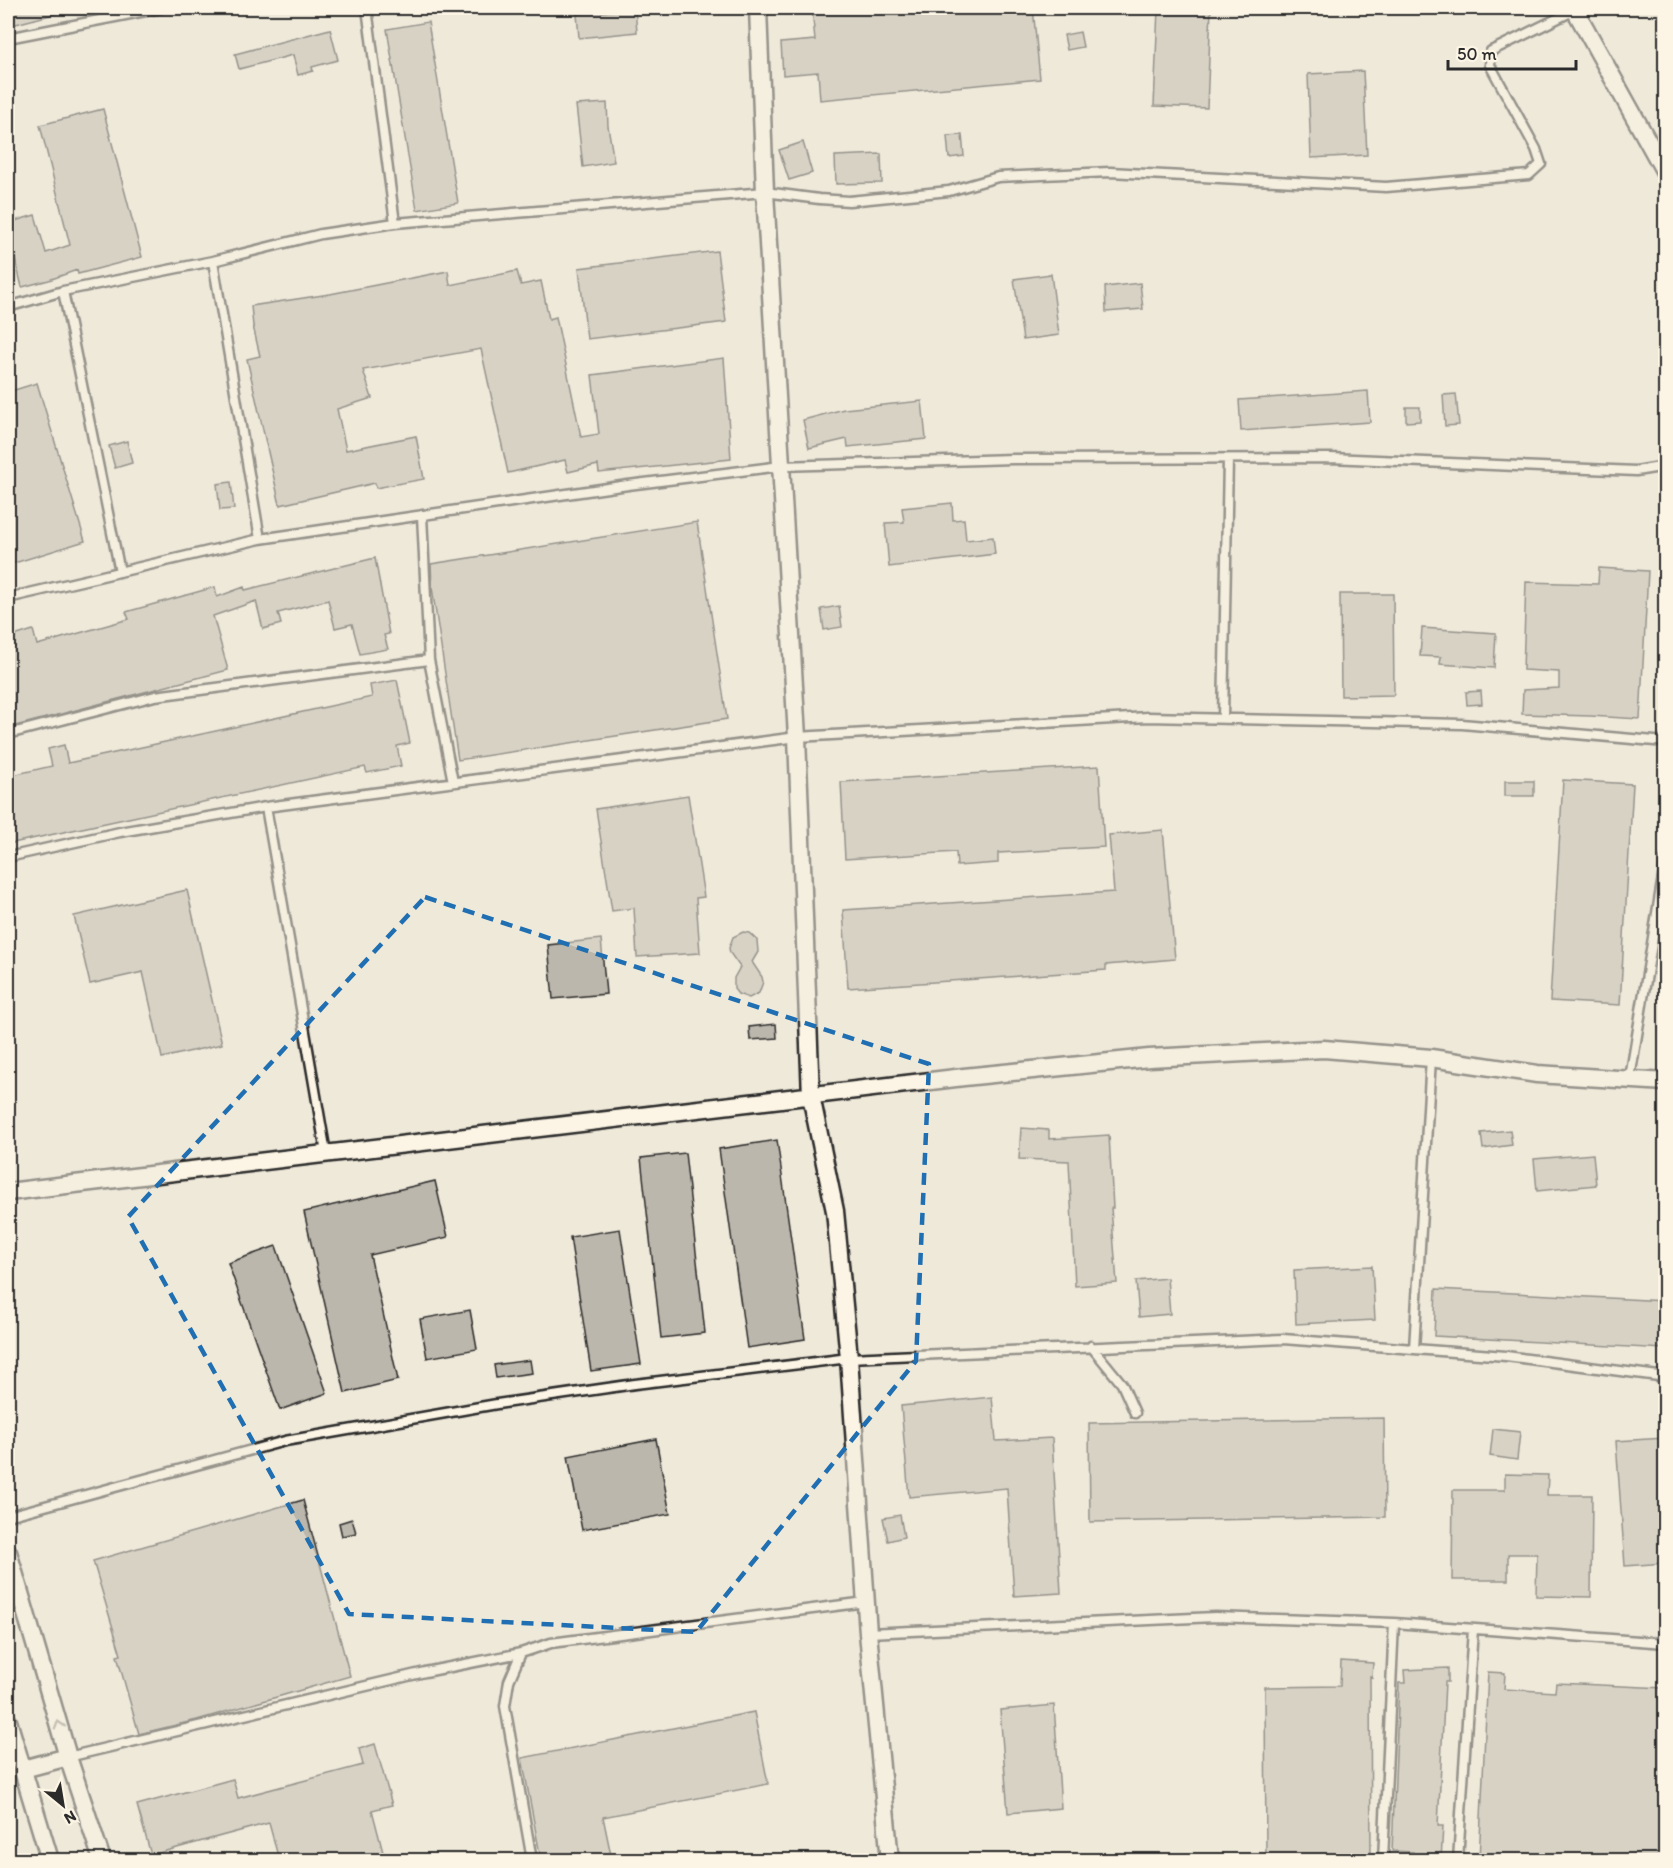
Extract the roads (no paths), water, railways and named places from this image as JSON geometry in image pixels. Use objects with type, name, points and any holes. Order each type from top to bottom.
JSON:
[{"type":"street","points":[[758,8],[765,192],[796,737],[811,1096],[835,1210],[849,1358],[868,1633],[890,1860]]},
{"type":"street","points":[[1575,9],[1665,174]]},
{"type":"street","points":[[8,1192],[1149,1058],[1324,1049],[1431,1058],[1537,1074],[1630,1078],[1665,1082]]},
{"type":"street","points":[[8,1552],[68,1757],[102,1860]]},
{"type":"street","points":[[8,1721],[50,1860]]},
{"type":"street","points":[[23,1769],[68,1757]]},
{"type":"lane","points":[[8,38],[160,8]]},
{"type":"lane","points":[[367,8],[395,223]]},
{"type":"lane","points":[[8,307],[63,291],[213,261],[321,234],[395,223],[765,192],[819,200],[849,201],[949,191],[998,177],[1110,172],[1386,188],[1530,175],[1541,164],[1536,148],[1490,65],[1491,51],[1575,9]]},
{"type":"lane","points":[[213,261],[260,539]]},
{"type":"lane","points":[[63,291],[120,572]]},
{"type":"lane","points":[[8,598],[260,539],[628,485],[781,466],[1013,459],[1330,458],[1636,471],[1665,466]]},
{"type":"lane","points":[[1222,718],[1228,459]]},
{"type":"lane","points":[[422,515],[429,660],[453,782]]},
{"type":"lane","points":[[8,734],[155,696],[429,660]]},
{"type":"lane","points":[[8,857],[120,832],[266,807],[796,737],[1148,717],[1462,723],[1665,742]]},
{"type":"lane","points":[[266,807],[326,1153]]},
{"type":"lane","points":[[1630,1078],[1665,858]]},
{"type":"lane","points":[[1414,1349],[1431,1058]]},
{"type":"lane","points":[[8,1516],[285,1441],[497,1404],[634,1384],[849,1358],[1283,1339],[1506,1356],[1665,1377]]},
{"type":"lane","points":[[1091,1346],[1122,1384],[1135,1413]]},
{"type":"lane","points":[[68,1757],[425,1672],[521,1653],[551,1643],[866,1602]]},
{"type":"lane","points":[[868,1633],[1215,1617],[1394,1623],[1665,1643]]},
{"type":"lane","points":[[1383,1860],[1394,1623]]},
{"type":"lane","points":[[1458,1860],[1473,1629]]},
{"type":"lane","points":[[521,1653],[509,1681],[505,1706],[532,1860]]}]
